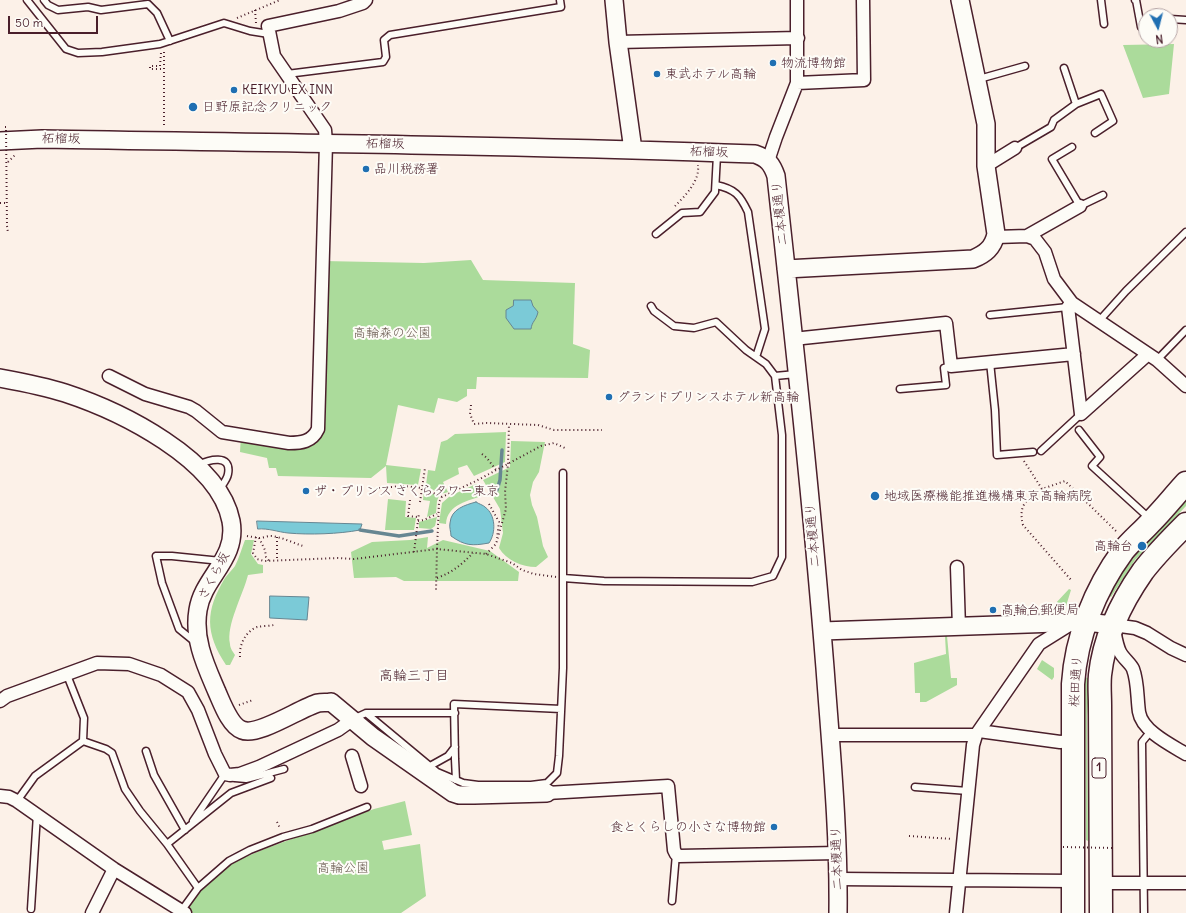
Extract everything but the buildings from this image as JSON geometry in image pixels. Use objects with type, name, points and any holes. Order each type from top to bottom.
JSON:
[{"type":"highway","name":"桜田通り","points":[[1072,913],[1074,670],[1079,643],[1079,623],[1096,597],[1110,569],[1124,550],[1186,483]]},
{"type":"highway","name":"桜田通り","points":[[1101,913],[1099,739],[1100,675],[1113,625],[1142,572],[1186,524]]},
{"type":"street","points":[[110,376],[145,394],[189,407],[222,432],[289,443],[300,443],[308,440],[316,434],[318,429],[326,143],[325,130],[274,56],[268,26],[339,11],[363,3],[366,0]]},
{"type":"street","points":[[614,0],[618,42],[633,150]]},
{"type":"street","points":[[768,161],[797,83],[797,0]]},
{"type":"street","points":[[797,83],[864,80],[863,0]]},
{"type":"street","points":[[786,269],[973,259],[986,253],[991,248],[996,237],[996,225],[986,166],[986,129],[960,0]]},
{"type":"street","points":[[618,42],[798,38]]},
{"type":"street","name":"柘榴坂","points":[[2,134],[42,139],[326,143],[633,150],[697,160],[717,153],[755,154],[768,161]]},
{"type":"street","points":[[986,166],[1015,148]]},
{"type":"street","name":"二本榎通り","points":[[768,161],[776,176],[794,339],[822,631],[838,853],[838,913]]},
{"type":"street","points":[[1027,236],[1080,206]]},
{"type":"street","points":[[996,237],[1027,236],[1035,239],[1046,252],[1054,280],[1070,305],[1081,414]]},
{"type":"street","points":[[1070,305],[1099,321],[1152,358],[1186,386]]},
{"type":"street","points":[[794,339],[946,323],[952,366],[1074,354]]},
{"type":"street","points":[[1081,414],[1152,358]]},
{"type":"street","name":"さくら坂","points":[[0,378],[36,384],[66,393],[97,405],[156,435],[171,445],[196,466],[218,491],[227,505],[231,522],[232,538],[227,555],[202,597],[198,610],[197,630],[199,645],[205,663],[224,708],[234,724],[242,731],[257,730],[318,703],[330,702],[359,716],[373,737],[453,793],[459,795],[547,793]]},
{"type":"street","points":[[957,567],[959,628]]},
{"type":"street","points":[[822,631],[959,628],[1079,623],[1113,625],[1134,628],[1147,633],[1171,648],[1186,655]]},
{"type":"street","points":[[956,913],[972,746],[977,733],[1039,644],[1079,623]]},
{"type":"street","points":[[1113,625],[1119,650],[1126,662],[1132,667],[1136,681],[1139,714],[1142,720],[1151,731],[1186,754]]},
{"type":"street","points":[[0,701],[7,696],[98,663],[129,664],[161,675],[188,692],[198,710],[215,754],[227,775],[240,774],[286,754],[338,730],[359,716]]},
{"type":"street","points":[[830,736],[977,733],[1060,742],[1073,741]]},
{"type":"street","points":[[352,756],[361,786]]},
{"type":"street","points":[[547,793],[668,786],[674,850],[679,856],[838,853]]},
{"type":"street","points":[[0,796],[9,797],[17,801],[114,869],[184,912]]},
{"type":"street","points":[[92,913],[114,869]]},
{"type":"street","points":[[839,879],[1072,881]]},
{"type":"street","points":[[1100,883],[1186,883]]},
{"type":"lane","points":[[27,0],[66,48],[78,53],[102,52],[170,41],[224,23],[250,31],[269,34]]},
{"type":"lane","points":[[44,0],[48,5],[58,10],[88,7],[101,10],[148,4],[156,13],[170,41]]},
{"type":"lane","points":[[287,74],[383,62],[386,57],[384,40],[390,35],[561,7],[560,0]]},
{"type":"lane","points":[[1101,0],[1104,24]]},
{"type":"lane","points":[[977,79],[1025,66]]},
{"type":"lane","points":[[1064,68],[1076,104]]},
{"type":"lane","points":[[1015,148],[1050,127],[1054,120],[1076,104],[1101,94],[1113,121],[1095,133]]},
{"type":"lane","points":[[1072,147],[1052,159],[1080,206],[1104,196]]},
{"type":"lane","points":[[656,234],[682,212],[700,212],[715,192],[717,153]]},
{"type":"lane","points":[[716,185],[729,187],[742,200],[748,212],[765,329],[756,357]]},
{"type":"lane","points":[[1099,321],[1126,290],[1186,232]]},
{"type":"lane","points":[[990,315],[1070,305]]},
{"type":"lane","points":[[563,578],[604,581],[752,582],[772,576],[782,557],[782,435],[775,376],[766,364],[746,350],[716,322],[694,328],[674,326],[654,311],[651,306]]},
{"type":"lane","points":[[1152,358],[1186,330]]},
{"type":"lane","points":[[990,362],[997,455],[1033,452]]},
{"type":"lane","points":[[900,389],[946,385],[944,368],[952,366]]},
{"type":"lane","points":[[775,376],[797,374]]},
{"type":"lane","points":[[1041,451],[1081,414]]},
{"type":"lane","points":[[1079,430],[1100,457],[1092,466],[1152,521]]},
{"type":"lane","points":[[196,466],[213,460],[221,460],[226,463],[228,474],[218,491]]},
{"type":"lane","points":[[547,793],[557,773],[559,756],[563,668],[563,473]]},
{"type":"lane","points":[[199,645],[179,629],[162,583],[156,556],[223,561]]},
{"type":"lane","points":[[67,675],[84,718],[83,741]]},
{"type":"lane","points":[[456,780],[454,704],[561,709]]},
{"type":"lane","points":[[359,716],[455,713]]},
{"type":"lane","points":[[359,716],[437,772],[464,783],[478,785],[531,785],[547,782],[557,773]]},
{"type":"lane","points":[[1144,913],[1142,742],[1151,731]]},
{"type":"lane","points":[[17,801],[35,776],[83,741]]},
{"type":"lane","points":[[83,741],[106,749],[112,753],[125,789],[198,888]]},
{"type":"lane","points":[[430,766],[448,756],[454,747]]},
{"type":"lane","points":[[146,751],[154,775],[187,828]]},
{"type":"lane","points":[[187,828],[227,775],[235,778],[246,779],[284,769]]},
{"type":"lane","points":[[167,844],[231,793],[271,778]]},
{"type":"lane","points":[[915,787],[968,791]]},
{"type":"lane","points":[[184,912],[198,888],[229,861],[250,850],[283,837],[312,829],[366,808]]},
{"type":"lane","points":[[31,909],[37,814]]},
{"type":"lane","points":[[672,901],[676,854]]},
{"type":"path","points":[[224,23],[280,0]]},
{"type":"path","points":[[161,49],[160,66],[150,66],[150,69],[163,69]]},
{"type":"path","points":[[164,57],[164,128]]},
{"type":"path","points":[[2,134],[6,127],[8,162],[8,233]]},
{"type":"path","points":[[672,210],[688,193],[699,173],[697,160]]},
{"type":"path","points":[[0,203],[7,203]]},
{"type":"path","points":[[471,405],[470,414],[474,424],[538,425],[554,430],[602,430]]},
{"type":"path","points":[[486,554],[496,544],[506,509],[505,492],[508,464],[509,424]]},
{"type":"path","points":[[436,590],[438,514],[439,502],[442,496],[476,481],[541,446],[554,443],[567,449]]},
{"type":"path","points":[[1020,453],[1042,490]]},
{"type":"path","points":[[482,454],[496,470]]},
{"type":"path","points":[[420,502],[425,468]]},
{"type":"path","points":[[1072,581],[1023,525],[1021,509],[1027,500],[1042,490],[1065,481],[1118,533]]},
{"type":"path","points":[[379,488],[403,486],[422,488],[442,496]]},
{"type":"path","points":[[410,500],[408,516],[418,517]]},
{"type":"path","points":[[490,504],[498,522],[496,544]]},
{"type":"path","points":[[414,552],[419,513]]},
{"type":"path","points":[[418,521],[438,514]]},
{"type":"path","points":[[247,536],[258,538],[269,536],[276,537],[303,546]]},
{"type":"path","points":[[276,537],[277,561]]},
{"type":"path","points":[[258,538],[253,553],[259,560],[354,559],[437,549],[486,554],[512,563],[522,570],[534,574],[563,578]]},
{"type":"path","points":[[258,538],[269,561]]},
{"type":"path","points":[[1098,540],[1106,546]]},
{"type":"path","points":[[436,578],[446,575],[460,566],[472,552]]},
{"type":"path","points":[[240,657],[240,650],[247,634],[257,627],[274,625]]},
{"type":"path","points":[[908,836],[964,840]]},
{"type":"path","points":[[1063,847],[1114,848]]},
{"type":"green space","points":[[1123,45],[1138,45],[1138,48],[1174,48],[1169,94],[1143,98]]},
{"type":"green space","name":"高輪森の公園","points":[[471,260],[483,280],[575,283],[573,344],[590,350],[588,378],[477,377],[476,389],[467,389],[467,396],[457,402],[438,398],[434,413],[398,405],[386,465],[421,469],[418,485],[387,483],[386,466],[371,478],[278,476],[276,468],[269,468],[267,458],[240,452],[241,435],[289,443],[316,434],[323,261],[424,263]]},
{"type":"green space","points":[[506,432],[505,462],[474,476],[467,465],[458,468],[459,474],[443,482],[448,492],[445,493],[436,492],[426,485],[428,470],[435,471],[441,442],[447,440],[455,434]]},
{"type":"green space","points":[[511,441],[545,442],[539,472],[533,482],[530,495],[537,517],[543,546],[548,557],[536,567],[525,566],[515,562],[506,556],[499,548],[503,533],[500,509],[483,480],[510,467]]},
{"type":"green space","points":[[476,484],[484,495],[460,504],[450,512],[447,517],[446,524],[439,523],[442,503],[450,496]]},
{"type":"green space","points":[[424,491],[439,496],[436,513],[427,517],[430,501],[423,500]]},
{"type":"green space","points":[[388,499],[406,501],[405,517],[416,518],[414,530],[385,530]]},
{"type":"green space","points":[[1186,501],[1186,506],[1135,560],[1111,597],[1108,595],[1134,557]]},
{"type":"green space","points":[[437,517],[435,526],[431,529],[419,528],[419,522]]},
{"type":"green space","points":[[428,537],[427,548],[443,540],[490,551],[519,572],[518,581],[404,581],[396,577],[354,578],[351,552],[372,542],[410,540]]},
{"type":"green space","points":[[245,540],[254,540],[251,554],[258,564],[263,565],[263,573],[248,575],[230,628],[230,645],[235,655],[230,665],[226,665],[214,643],[210,622],[211,612],[218,590],[225,578],[235,566]]},
{"type":"green space","points":[[1069,589],[1071,590],[1066,606],[1056,607],[1055,604]]},
{"type":"green space","points":[[945,636],[947,636],[951,678],[957,678],[957,685],[926,702],[920,702],[920,693],[915,693],[914,663],[946,654]]},
{"type":"green space","points":[[1042,660],[1054,668],[1054,677],[1052,680],[1037,669]]},
{"type":"green space","points":[[1085,677],[1090,679],[1087,716],[1088,841],[1086,840]]},
{"type":"green space","name":"高輪公園","points":[[405,801],[412,835],[382,841],[384,850],[420,844],[426,896],[401,913],[193,913],[186,908],[199,890],[231,863],[267,848],[374,809]]},
{"type":"water","points":[[514,300],[531,300],[533,306],[538,312],[531,329],[514,329],[506,318],[506,310],[513,306]]},
{"type":"water","points":[[476,502],[489,510],[493,519],[494,529],[491,539],[489,543],[478,545],[460,542],[451,536],[451,518],[459,508]]},
{"type":"water","points":[[257,521],[362,524],[360,530],[305,534],[258,529]]},
{"type":"water","points":[[270,596],[309,597],[307,620],[270,618]]},
{"type":"waterway","points":[[497,490],[500,480],[502,450]]},
{"type":"waterway","points":[[360,530],[399,536],[432,531]]},
{"type":"place","name":"物流博物館","points":[[773,63]]},
{"type":"place","name":"東武ホテル高輪","points":[[657,74]]},
{"type":"place","name":"KEIKYU EX INN","points":[[234,90]]},
{"type":"place","name":"日野原記念クリニック","points":[[193,107]]},
{"type":"place","name":"品川税務署","points":[[366,169]]},
{"type":"place","name":"グランドプリンスホテル新高輪","points":[[609,397]]},
{"type":"place","name":"ザ・プリンス さくらタワー東京","points":[[306,491]]},
{"type":"place","name":"地域医療機能推進機構東京高輪病院","points":[[875,496]]},
{"type":"place","name":"高輪台","points":[[1142,546]]},
{"type":"place","name":"高輪台郵便局","points":[[993,610]]},
{"type":"place","name":"食とくらしの小さな博物館","points":[[774,827]]},
{"type":"district","name":"高輪三丁目","points":[[414,676]]}]
